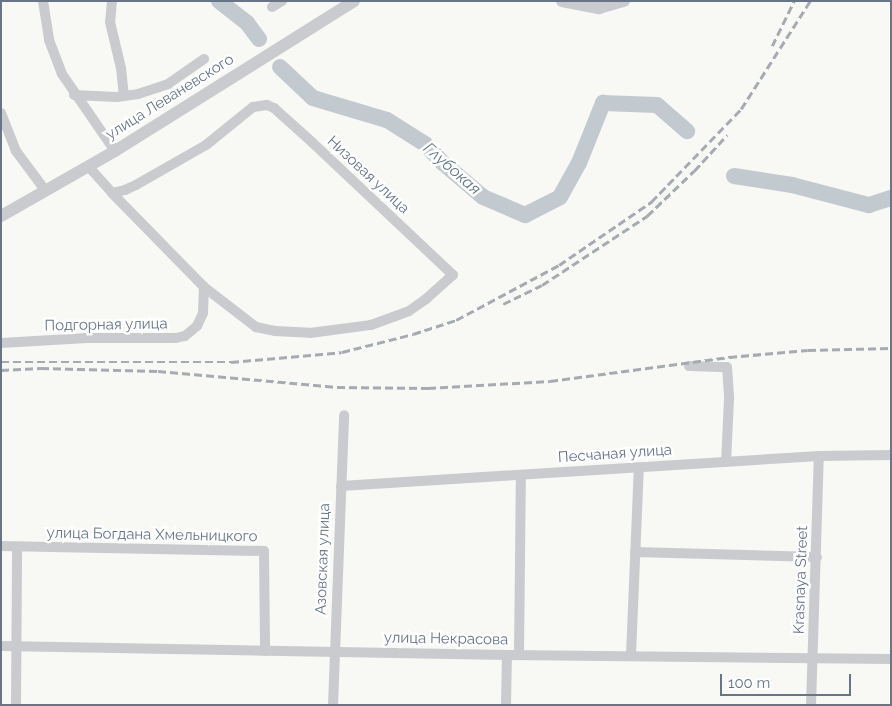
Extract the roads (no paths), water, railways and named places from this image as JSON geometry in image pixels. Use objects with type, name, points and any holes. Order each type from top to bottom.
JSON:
[{"type":"street","points":[[43,1],[49,40],[62,74],[74,95],[115,151]]},
{"type":"street","points":[[112,1],[110,22],[121,68],[124,96]]},
{"type":"street","points":[[272,7],[282,1]]},
{"type":"street","name":"улица Леваневского","points":[[1,216],[115,151],[354,1]]},
{"type":"street","points":[[562,1],[599,8],[624,1]]},
{"type":"street","name":"улица Леваневского","points":[[74,95],[124,96],[138,94],[168,84],[204,59]]},
{"type":"street","name":"Низовая улица","points":[[112,193],[125,190],[206,145],[244,113],[259,104],[274,108],[453,275],[409,311],[371,325],[310,333],[275,331],[256,327],[204,287]]},
{"type":"street","points":[[1,113],[16,151],[45,190]]},
{"type":"street","points":[[88,166],[204,287]]},
{"type":"street","name":"Подгорная улица","points":[[1,343],[87,338],[176,338],[184,336],[192,332],[200,320],[204,287]]},
{"type":"street","points":[[689,366],[727,367],[729,399],[726,462]]},
{"type":"street","name":"Азовская улица","points":[[333,705],[344,415]]},
{"type":"street","name":"Песчаная улица","points":[[341,486],[819,456],[891,455]]},
{"type":"street","name":"Krasnaya Street","points":[[811,705],[818,557],[819,456]]},
{"type":"street","points":[[631,655],[639,467]]},
{"type":"street","points":[[519,655],[521,475]]},
{"type":"street","name":"улица Богдана Хмельницкого","points":[[1,546],[264,551],[265,651]]},
{"type":"street","points":[[16,705],[17,547]]},
{"type":"street","points":[[635,552],[818,557]]},
{"type":"street","name":"улица Некрасова","points":[[1,646],[507,655],[891,659]]},
{"type":"street","points":[[506,705],[507,655]]},
{"type":"waterway","name":"Глубокая","points":[[219,1],[247,23],[259,39]]},
{"type":"waterway","name":"Глубокая","points":[[280,67],[313,98],[387,120],[425,144],[443,163],[483,197],[525,215],[560,197],[579,163],[603,103],[657,105],[687,131]]},
{"type":"waterway","name":"Глубокая","points":[[734,176],[792,185],[869,205],[891,198]]},
{"type":"railway","points":[[772,46],[794,1]]},
{"type":"railway","points":[[1,362],[231,362],[342,352],[413,334],[456,320],[559,265],[651,202],[741,109],[810,1]]},
{"type":"railway","points":[[503,304],[542,285],[647,216],[694,171],[727,135]]},
{"type":"railway","points":[[1,370],[41,368],[158,371],[337,387],[428,388],[550,381],[729,357],[808,350],[891,348]]}]
